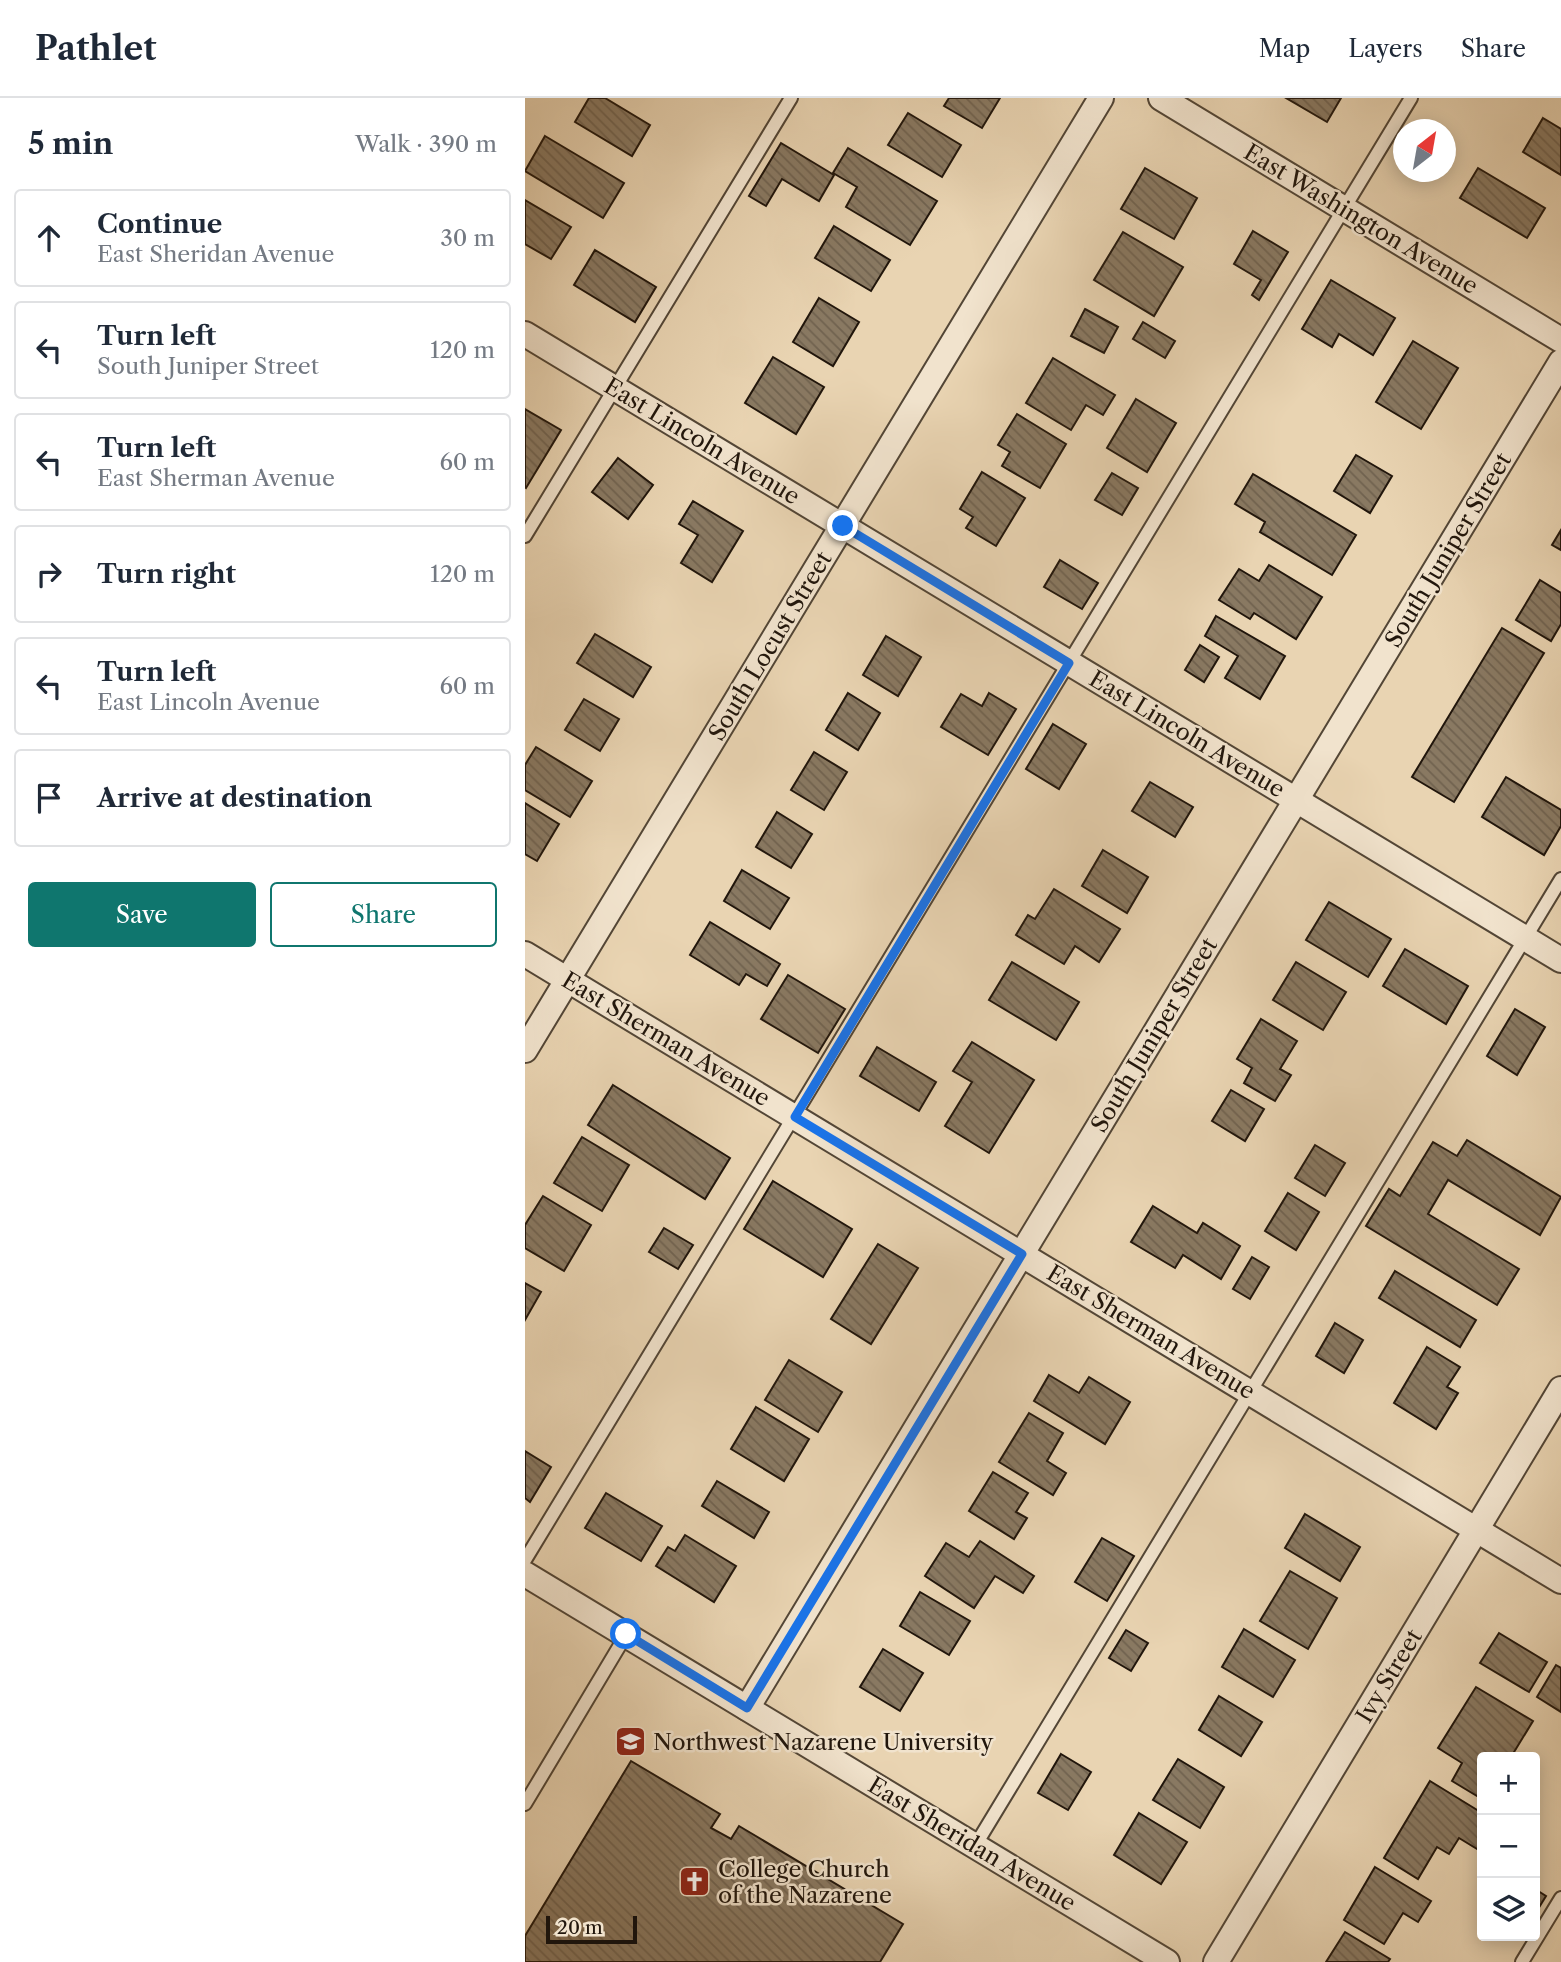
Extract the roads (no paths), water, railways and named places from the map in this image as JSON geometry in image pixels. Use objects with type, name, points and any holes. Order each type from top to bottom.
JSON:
[{"type":"street","name":"South Locust Street","points":[[525,1050],[1101,98]]},
{"type":"street","name":"East Washington Avenue","points":[[1161,98],[1561,340]]},
{"type":"street","name":"East Lincoln Avenue","points":[[525,334],[1561,960]]},
{"type":"street","name":"South Juniper Street","points":[[747,1708],[1561,362]]},
{"type":"street","name":"East Sherman Avenue","points":[[525,954],[1561,1581]]},
{"type":"street","name":"Ivy Street","points":[[1216,1962],[1561,1389]]},
{"type":"street","name":"East Sheridan Avenue","points":[[525,1574],[1167,1962]]},
{"type":"lane","points":[[525,536],[791,98]]},
{"type":"lane","points":[[525,1560],[1411,98]]},
{"type":"lane","points":[[975,1846],[1561,879]]},
{"type":"lane","points":[[525,1804],[626,1634]]},
{"type":"lane","points":[[1522,1962],[1561,1898]]},
{"type":"place","name":"Northwest Nazarene University","points":[[630,1742]]},
{"type":"place","name":"College Church of the Nazarene","points":[[695,1882]]}]
